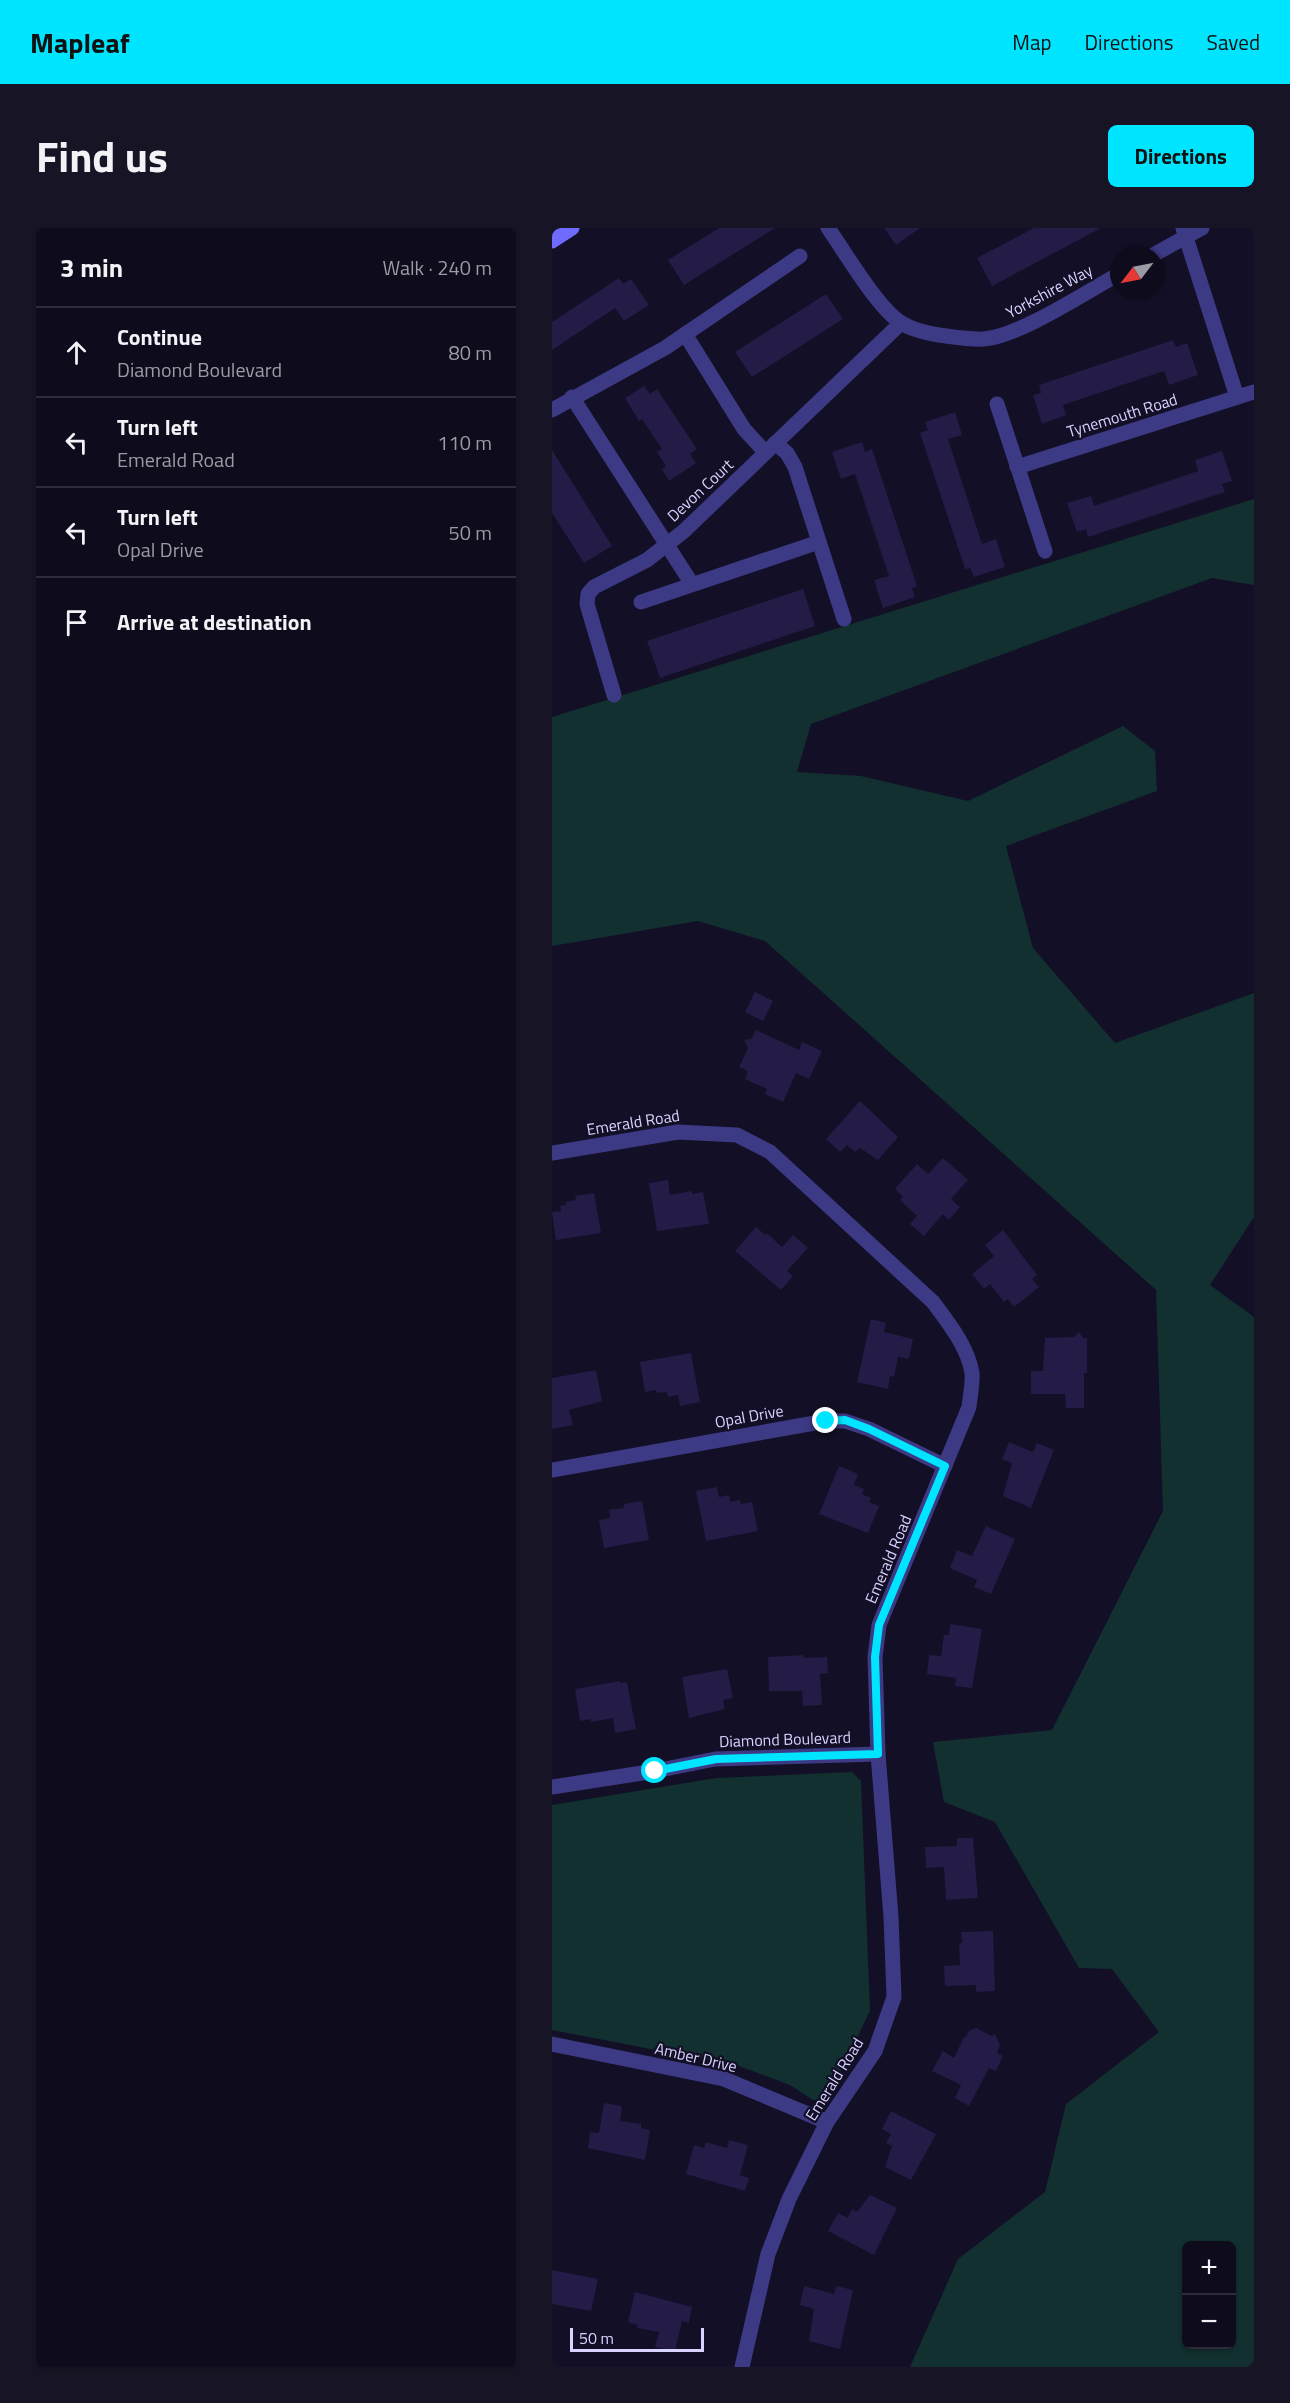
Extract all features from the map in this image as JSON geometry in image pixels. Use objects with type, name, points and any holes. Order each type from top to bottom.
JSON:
[{"type":"street","points":[[552,241],[572,228]]},
{"type":"street","name":"Yorkshire Way","points":[[828,228],[885,309],[901,323],[932,333],[986,339],[1028,324],[1110,279]]},
{"type":"street","points":[[1164,248],[1186,233],[1202,228]]},
{"type":"street","points":[[1186,233],[1237,398]]},
{"type":"street","points":[[552,410],[685,334],[800,256]]},
{"type":"street","name":"Devon Court","points":[[614,695],[587,604],[588,594],[594,587],[647,560],[668,545],[901,323]]},
{"type":"street","points":[[685,334],[744,429],[770,447],[787,453],[795,467],[844,619]]},
{"type":"street","name":"Tynemouth Road","points":[[1017,467],[1254,392]]},
{"type":"street","points":[[572,398],[692,584]]},
{"type":"street","points":[[997,404],[1045,551]]},
{"type":"street","points":[[640,602],[819,542]]},
{"type":"street","name":"Emerald Road","points":[[552,1153],[678,1132],[737,1135],[770,1152],[933,1302],[964,1349],[972,1373],[969,1407],[879,1625],[875,1657],[878,1754],[891,1917],[894,1997],[875,2051],[827,2121],[789,2199],[768,2254],[742,2367]]},
{"type":"street","name":"Opal Drive","points":[[552,1470],[826,1421],[845,1420],[869,1429],[945,1466]]},
{"type":"street","name":"Diamond Boulevard","points":[[552,1787],[716,1759],[878,1754]]},
{"type":"street","name":"Amber Drive","points":[[552,2044],[724,2079],[827,2121]]},
{"type":"green space","points":[[1254,499],[1254,585],[1212,578],[811,724],[797,772],[861,776],[968,801],[1123,726],[1155,751],[1157,791],[1006,846],[1033,948],[1115,1043],[1254,993],[1254,1217],[1210,1285],[1254,1317],[1254,2367],[910,2367],[958,2259],[1045,2192],[1066,2104],[1159,2032],[1112,1969],[1079,1968],[995,1822],[944,1802],[933,1742],[1052,1730],[1163,1511],[1156,1290],[765,941],[698,921],[552,946],[552,717]]},
{"type":"green space","points":[[852,1772],[861,1781],[870,2011],[827,2100],[813,2100],[790,2085],[739,2066],[552,2030],[552,1805],[716,1778]]},
{"type":"building","points":[[719,228],[775,228],[684,285],[668,260]]},
{"type":"building","points":[[884,228],[920,228],[896,245]]},
{"type":"building","points":[[1034,228],[1101,228],[992,286],[977,258]]},
{"type":"building","points":[[619,278],[623,284],[631,279],[649,305],[624,321],[615,308],[552,350],[552,322]]},
{"type":"building","points":[[826,294],[843,319],[752,377],[735,352]]},
{"type":"building","points":[[1173,340],[1176,347],[1187,343],[1198,375],[1169,385],[1164,371],[1063,405],[1066,415],[1042,424],[1033,395],[1041,393],[1039,385]]},
{"type":"building","points":[[644,386],[650,394],[657,389],[697,449],[690,454],[696,463],[669,481],[662,469],[666,466],[657,452],[662,449],[642,419],[639,421],[625,398]]},
{"type":"building","points":[[955,412],[962,435],[948,439],[982,544],[996,539],[1005,567],[974,577],[970,568],[965,569],[920,433],[928,430],[925,422]]},
{"type":"building","points":[[862,442],[865,452],[872,449],[917,586],[912,588],[915,597],[883,608],[874,580],[889,576],[855,474],[841,479],[832,452]]},
{"type":"building","points":[[552,450],[612,546],[584,563],[552,513]]},
{"type":"building","points":[[1222,451],[1232,481],[1222,484],[1225,492],[1088,537],[1086,529],[1077,532],[1067,503],[1091,496],[1094,506],[1198,471],[1195,460]]},
{"type":"building","points":[[803,589],[815,626],[660,678],[647,641]]},
{"type":"building","points":[[755,992],[773,1001],[763,1021],[745,1012]]},
{"type":"building","points":[[756,1030],[799,1050],[802,1042],[822,1051],[809,1079],[796,1073],[783,1102],[765,1094],[767,1089],[745,1079],[748,1071],[739,1067],[748,1048],[744,1040],[751,1039]]},
{"type":"building","points":[[860,1101],[898,1137],[878,1160],[860,1148],[855,1152],[847,1145],[840,1152],[826,1139]]},
{"type":"building","points":[[943,1158],[968,1180],[951,1199],[960,1207],[949,1220],[943,1214],[924,1236],[910,1224],[917,1216],[900,1200],[903,1197],[895,1189],[917,1164],[928,1174]]},
{"type":"building","points":[[668,1180],[670,1195],[692,1191],[692,1194],[703,1192],[709,1224],[657,1231],[649,1183]]},
{"type":"building","points":[[594,1193],[601,1233],[556,1240],[552,1212],[561,1211],[560,1206],[576,1200],[575,1196]]},
{"type":"building","points":[[756,1227],[765,1235],[767,1233],[782,1247],[793,1235],[808,1248],[787,1271],[793,1276],[781,1290],[735,1251]]},
{"type":"building","points":[[1003,1230],[1037,1275],[1032,1279],[1039,1287],[1014,1307],[1008,1299],[1004,1302],[990,1284],[984,1289],[972,1274],[994,1256],[985,1245]]},
{"type":"building","points":[[871,1319],[886,1323],[884,1332],[913,1339],[909,1359],[898,1357],[894,1377],[890,1376],[888,1389],[857,1382]]},
{"type":"building","points":[[1079,1332],[1083,1338],[1087,1338],[1084,1408],[1066,1408],[1065,1394],[1031,1394],[1031,1371],[1043,1371],[1045,1338],[1074,1337]]},
{"type":"building","points":[[691,1353],[700,1402],[680,1406],[678,1395],[668,1397],[667,1392],[657,1393],[656,1390],[645,1392],[640,1362]]},
{"type":"building","points":[[596,1370],[602,1401],[569,1410],[573,1425],[552,1429],[552,1378]]},
{"type":"building","points":[[1009,1442],[1033,1452],[1037,1443],[1054,1450],[1031,1508],[1003,1496],[1012,1463],[1002,1459]]},
{"type":"building","points":[[839,1466],[858,1474],[854,1485],[864,1489],[862,1494],[871,1498],[869,1502],[879,1506],[868,1533],[819,1514]]},
{"type":"building","points":[[717,1487],[719,1497],[729,1495],[730,1502],[740,1500],[741,1504],[752,1502],[758,1531],[706,1541],[696,1491]]},
{"type":"building","points":[[642,1501],[649,1540],[604,1548],[599,1520],[610,1518],[609,1510],[624,1508],[624,1504]]},
{"type":"building","points":[[986,1526],[1015,1539],[991,1594],[974,1587],[977,1580],[950,1568],[957,1550],[972,1556]]},
{"type":"building","points":[[950,1624],[982,1629],[972,1688],[955,1686],[956,1678],[927,1674],[929,1655],[941,1656],[944,1635],[949,1635]]},
{"type":"building","points":[[803,1655],[804,1658],[827,1657],[828,1673],[820,1674],[822,1705],[803,1706],[802,1691],[769,1691],[768,1657]]},
{"type":"building","points":[[727,1669],[733,1698],[723,1700],[725,1709],[689,1718],[682,1677]]},
{"type":"building","points":[[620,1681],[620,1683],[627,1682],[636,1729],[615,1733],[613,1718],[591,1722],[591,1719],[580,1721],[575,1689]]},
{"type":"building","points":[[957,1838],[973,1838],[978,1898],[946,1900],[944,1867],[926,1868],[925,1847],[957,1846]]},
{"type":"building","points":[[993,1931],[995,1991],[976,1992],[976,1985],[945,1986],[944,1966],[960,1965],[961,1932]]},
{"type":"building","points":[[976,2028],[992,2036],[995,2034],[1000,2045],[997,2053],[1003,2056],[996,2071],[989,2068],[969,2106],[955,2098],[961,2085],[932,2071],[943,2051],[954,2058],[964,2037]]},
{"type":"building","points":[[604,2103],[622,2106],[620,2121],[641,2124],[641,2128],[650,2130],[645,2160],[588,2148],[590,2132],[599,2133]]},
{"type":"building","points":[[891,2111],[936,2134],[911,2180],[885,2167],[892,2146],[886,2143],[891,2134],[882,2129]]},
{"type":"building","points":[[729,2140],[748,2145],[740,2175],[749,2178],[745,2191],[686,2174],[694,2145],[704,2148],[706,2142],[727,2148]]},
{"type":"building","points":[[870,2195],[897,2208],[874,2255],[828,2231],[838,2213],[848,2218],[852,2209],[857,2212]]},
{"type":"building","points":[[552,2270],[598,2279],[591,2311],[552,2304]]},
{"type":"building","points":[[804,2286],[834,2294],[836,2286],[853,2290],[840,2349],[809,2341],[814,2309],[800,2305]]},
{"type":"building","points":[[635,2292],[692,2307],[689,2323],[682,2321],[675,2351],[655,2347],[659,2332],[637,2328],[638,2325],[628,2322]]},
{"type":"route","points":[[655,1771],[716,1759],[878,1754],[875,1657],[879,1625],[945,1466],[869,1429],[845,1420],[826,1421]]}]
